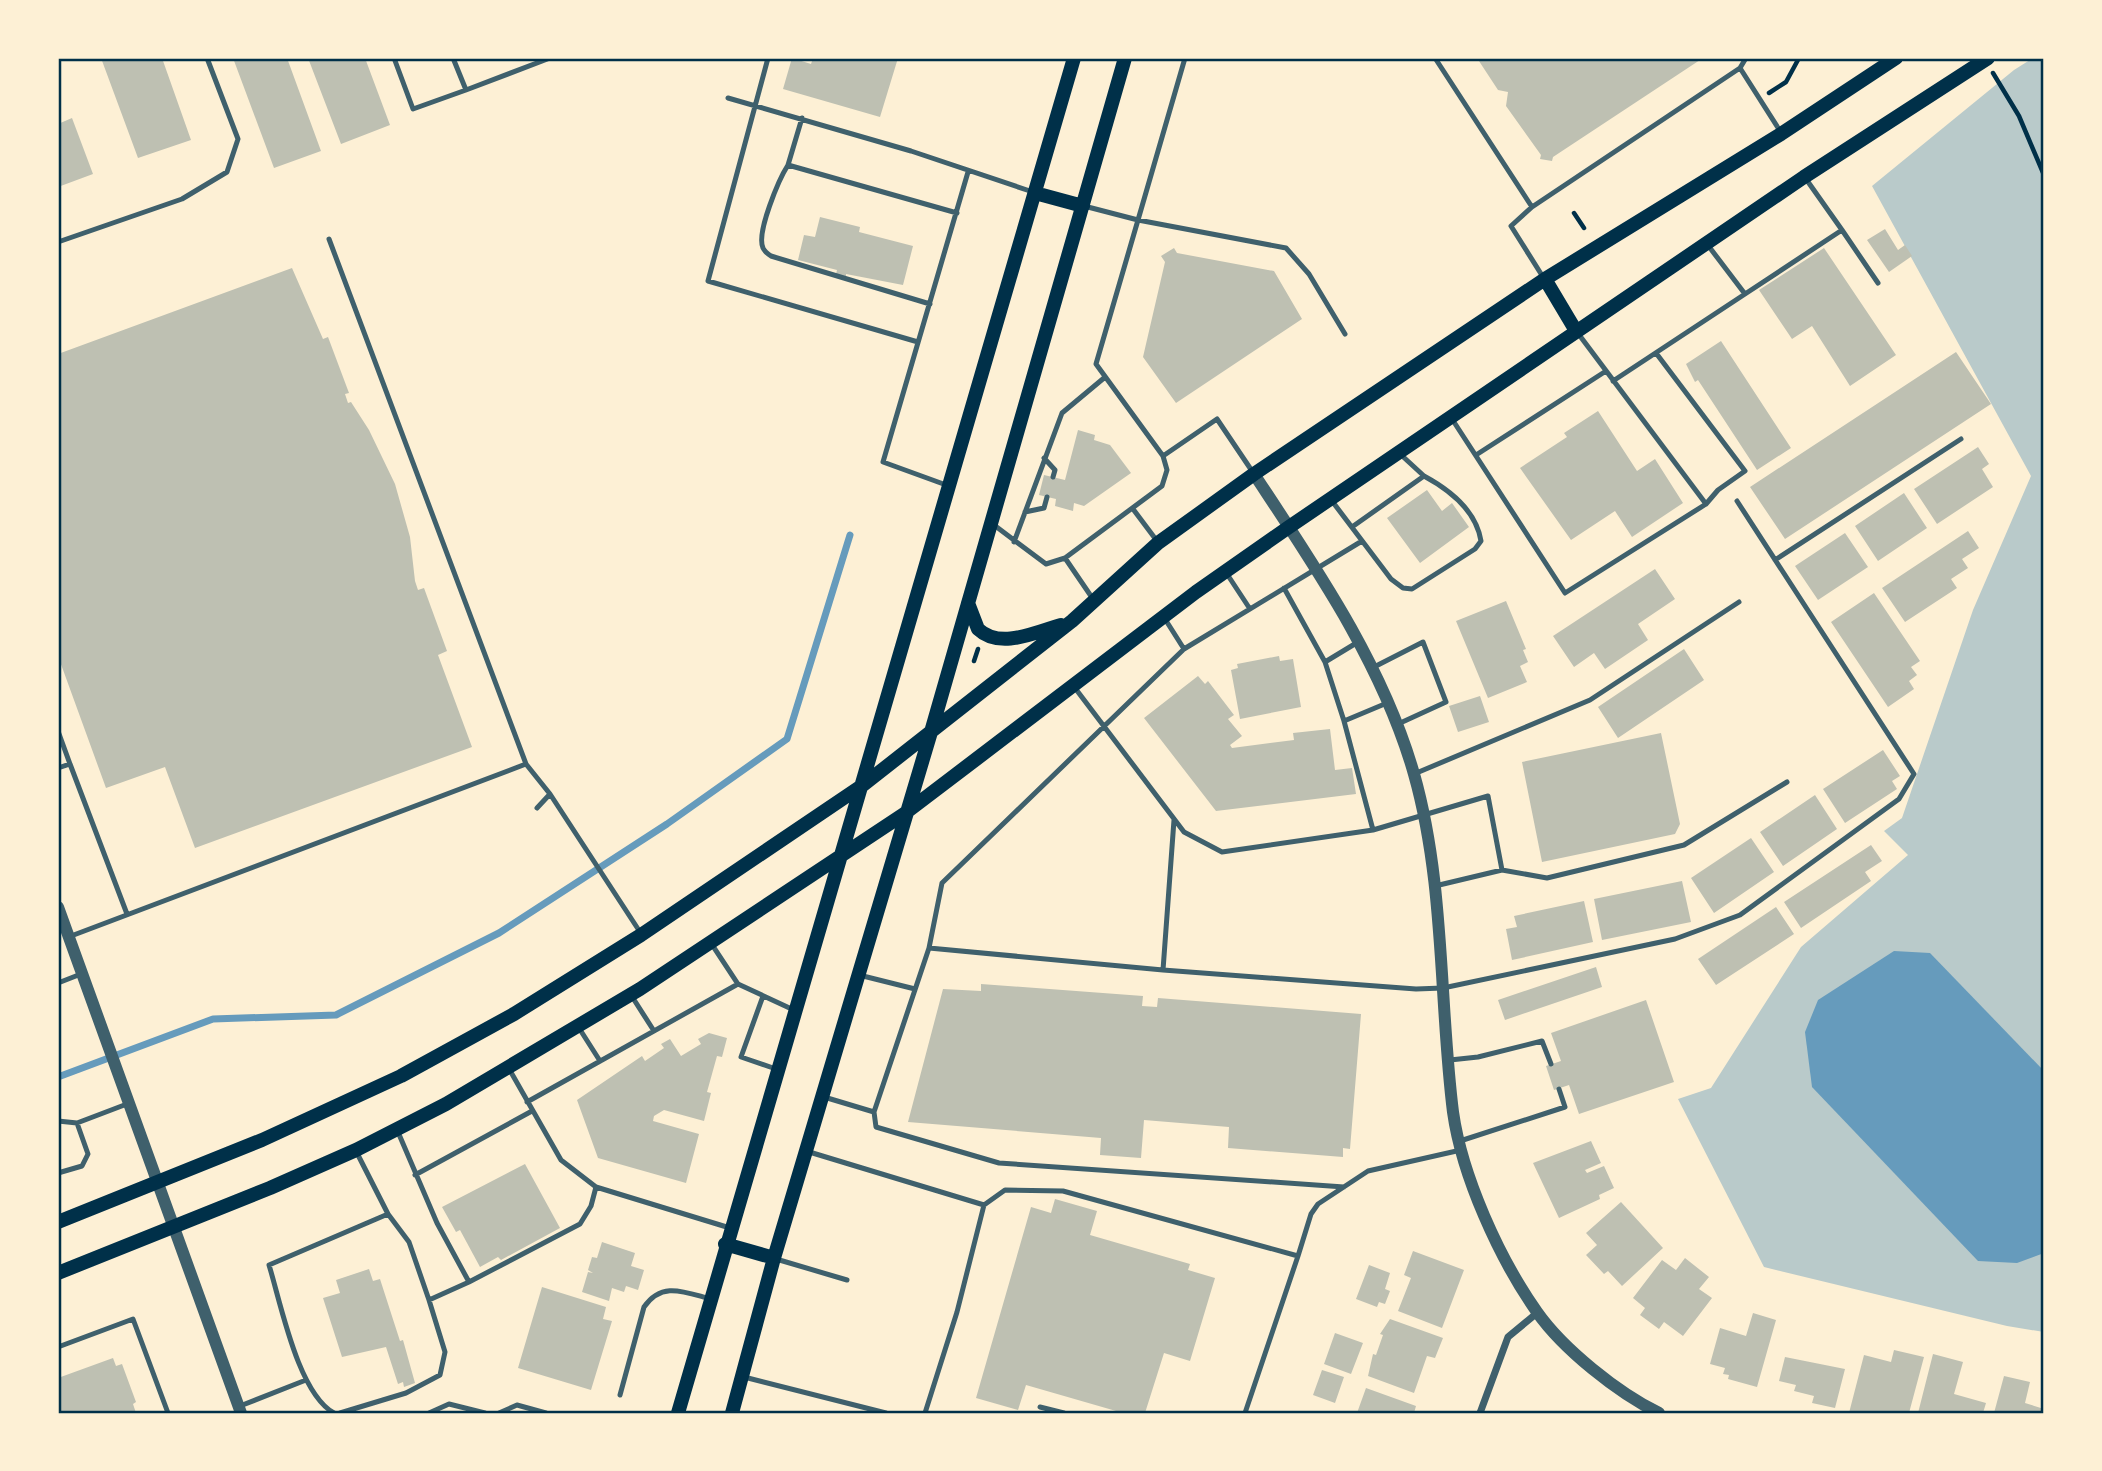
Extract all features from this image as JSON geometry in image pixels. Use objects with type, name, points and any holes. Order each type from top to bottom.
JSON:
[{"type":"main road","points":[[678,1413],[725,1244],[843,855],[1074,58]]},
{"type":"main road","points":[[732,1413],[774,1258],[905,814],[932,732],[1125,58]]},
{"type":"main road","points":[[58,1222],[262,1140],[401,1076],[514,1014],[641,935],[863,785],[1072,621],[1158,543],[1254,474],[1545,279],[1782,134],[1896,58]]},
{"type":"main road","points":[[58,1273],[355,1150],[508,1068],[631,994],[905,814],[1163,616],[1330,498],[1804,177],[1880,128],[1989,64]]},
{"type":"main road","points":[[1035,193],[1083,206]]},
{"type":"main road","points":[[1545,279],[1576,331]]},
{"type":"main road","points":[[968,603],[978,629],[995,638],[1020,638],[1072,621]]},
{"type":"main road","points":[[725,1244],[774,1258]]},
{"type":"street","points":[[1254,474],[1317,569],[1358,642],[1397,724],[1414,774],[1424,816],[1433,887],[1454,1113],[1460,1146],[1483,1210],[1537,1313],[1577,1355],[1637,1402],[1657,1413]]},
{"type":"street","points":[[58,907],[240,1410]]},
{"type":"street","points":[[1480,1413],[1508,1337],[1537,1313]]},
{"type":"lane","points":[[58,243],[182,199],[227,172],[238,139],[207,58]]},
{"type":"lane","points":[[394,58],[413,109],[550,58]]},
{"type":"lane","points":[[453,58],[466,90]]},
{"type":"lane","points":[[768,58],[708,281],[918,342]]},
{"type":"lane","points":[[991,522],[1046,564],[1065,558],[1162,486],[1167,470],[1163,456],[1096,364],[1185,58]]},
{"type":"lane","points":[[1435,58],[1532,207]]},
{"type":"lane","points":[[1545,279],[1511,226],[1532,207],[1740,68],[1746,58]]},
{"type":"lane","points":[[1740,68],[1782,134]]},
{"type":"lane","points":[[728,98],[911,151],[968,173],[1035,193]]},
{"type":"lane","points":[[802,118],[789,165],[779,178],[762,236],[763,248],[771,256],[930,304]]},
{"type":"lane","points":[[789,165],[957,213]]},
{"type":"lane","points":[[951,487],[883,462],[968,173]]},
{"type":"lane","points":[[1804,177],[1878,283]]},
{"type":"lane","points":[[1083,206],[1138,220],[1286,248],[1309,274],[1345,334]]},
{"type":"lane","points":[[1613,381],[1842,230]]},
{"type":"lane","points":[[329,239],[526,764],[550,794],[641,935]]},
{"type":"lane","points":[[1706,243],[1745,294]]},
{"type":"lane","points":[[1576,331],[1706,504]]},
{"type":"lane","points":[[1451,416],[1565,593],[1706,504],[1718,490],[1745,471],[1656,353]]},
{"type":"lane","points":[[1476,455],[1606,371]]},
{"type":"lane","points":[[1014,542],[1062,413],[1104,377]]},
{"type":"lane","points":[[1163,456],[1217,419],[1254,474]]},
{"type":"lane","points":[[1776,560],[1961,439]]},
{"type":"lane","points":[[1330,498],[1391,579],[1403,588],[1412,589],[1479,545],[1480,535],[1464,505],[1445,488],[1424,476],[1398,452]]},
{"type":"lane","points":[[1044,458],[1055,470],[1053,477]]},
{"type":"lane","points":[[1352,527],[1424,476]]},
{"type":"lane","points":[[1025,512],[1044,508],[1047,497]]},
{"type":"lane","points":[[929,948],[1163,971],[1386,988],[1443,988],[1675,939],[1740,915],[1899,799],[1914,774],[1737,500]]},
{"type":"lane","points":[[1133,509],[1158,543]]},
{"type":"lane","points":[[1345,1187],[999,1163],[876,1127],[874,1112],[929,948],[942,883],[1104,723],[1184,649],[1362,541]]},
{"type":"lane","points":[[1065,558],[1095,601]]},
{"type":"lane","points":[[1225,572],[1250,609]]},
{"type":"lane","points":[[1284,588],[1325,662],[1373,830]]},
{"type":"lane","points":[[1414,774],[1590,700],[1739,602]]},
{"type":"lane","points":[[1163,616],[1184,649]]},
{"type":"lane","points":[[1325,662],[1358,642]]},
{"type":"lane","points":[[1371,668],[1423,642],[1446,702],[1397,724]]},
{"type":"lane","points":[[1073,685],[1184,832],[1222,852],[1373,830],[1488,796],[1502,870]]},
{"type":"lane","points":[[1344,721],[1388,703]]},
{"type":"lane","points":[[58,731],[127,914]]},
{"type":"lane","points":[[58,768],[70,764]]},
{"type":"lane","points":[[69,937],[526,764]]},
{"type":"lane","points":[[1433,887],[1502,870],[1547,878],[1684,845],[1787,782]]},
{"type":"lane","points":[[537,808],[550,794]]},
{"type":"lane","points":[[1163,971],[1174,820]]},
{"type":"lane","points":[[710,943],[738,984],[796,1011]]},
{"type":"lane","points":[[58,983],[82,974]]},
{"type":"lane","points":[[859,975],[915,989]]},
{"type":"lane","points":[[527,1102],[738,984]]},
{"type":"lane","points":[[631,994],[654,1031]]},
{"type":"lane","points":[[763,996],[741,1057],[778,1070]]},
{"type":"lane","points":[[578,1026],[600,1061]]},
{"type":"lane","points":[[1449,1060],[1478,1057],[1542,1041],[1551,1065]]},
{"type":"lane","points":[[508,1068],[561,1160],[596,1187],[730,1228]]},
{"type":"lane","points":[[1245,1413],[1311,1214],[1318,1204],[1368,1171],[1460,1146],[1565,1107],[1559,1089]]},
{"type":"lane","points":[[822,1096],[874,1112]]},
{"type":"lane","points":[[58,1121],[77,1123],[131,1109]]},
{"type":"lane","points":[[415,1175],[532,1111]]},
{"type":"lane","points":[[58,1173],[82,1166],[88,1154],[77,1123]]},
{"type":"lane","points":[[397,1129],[415,1175],[469,1282]]},
{"type":"lane","points":[[340,1413],[406,1393],[440,1375],[445,1352],[409,1242],[388,1214],[355,1150]]},
{"type":"lane","points":[[806,1151],[984,1205]]},
{"type":"lane","points":[[429,1300],[580,1224],[591,1206],[596,1187]]},
{"type":"lane","points":[[925,1413],[957,1311],[984,1205],[1005,1190],[1063,1191],[1298,1256]]},
{"type":"lane","points":[[334,1413],[323,1407],[306,1380],[269,1265],[388,1214]]},
{"type":"lane","points":[[774,1258],[847,1280]]},
{"type":"lane","points":[[620,1395],[644,1307],[652,1295],[667,1288],[711,1298]]},
{"type":"lane","points":[[58,1347],[133,1319],[168,1413]]},
{"type":"lane","points":[[742,1377],[887,1413]]},
{"type":"lane","points":[[240,1410],[306,1380]]},
{"type":"lane","points":[[429,1413],[449,1404],[485,1413]]},
{"type":"lane","points":[[499,1413],[517,1405],[547,1413]]},
{"type":"lane","points":[[1040,1407],[1064,1413]]},
{"type":"path","points":[[1759,99],[1786,82],[1799,58]]},
{"type":"path","points":[[1989,64],[2019,116],[2044,175]]},
{"type":"path","points":[[1574,213],[1584,228]]},
{"type":"shaded area","points":[[2033,58],[2044,58],[2044,1332],[2007,1326],[1764,1267],[1678,1099],[1711,1088],[1801,947],[1908,855],[1884,831],[1902,818],[1973,610],[2031,476],[1872,186],[2014,70]]},
{"type":"water","points":[[1894,951],[1930,953],[2044,1071],[2044,1253],[2017,1263],[1978,1261],[1812,1087],[1805,1032],[1818,1000]]},
{"type":"building","points":[[101,58],[162,58],[191,140],[138,158]]},
{"type":"building","points":[[233,58],[287,58],[321,151],[274,168]]},
{"type":"building","points":[[308,58],[365,58],[390,125],[341,144]]},
{"type":"building","points":[[792,58],[811,64],[813,58],[898,58],[880,117],[783,89]]},
{"type":"building","points":[[1477,58],[1703,58],[1553,157],[1552,161],[1540,159],[1541,155],[1506,106],[1508,92],[1498,90]]},
{"type":"building","points":[[72,118],[93,174],[58,187],[58,124]]},
{"type":"building","points":[[820,217],[860,227],[859,232],[913,246],[903,285],[846,274],[846,277],[836,274],[837,270],[798,260],[804,235],[815,237]]},
{"type":"building","points":[[1885,229],[1898,250],[1905,245],[1912,256],[1889,272],[1867,240]]},
{"type":"building","points":[[1174,248],[1177,253],[1274,271],[1302,319],[1176,403],[1143,357],[1165,262],[1161,256]]},
{"type":"building","points":[[1824,248],[1896,355],[1850,386],[1812,326],[1792,339],[1759,290]]},
{"type":"building","points":[[292,268],[323,339],[328,337],[349,393],[345,394],[348,403],[351,402],[369,430],[395,484],[410,537],[415,581],[418,590],[424,588],[447,651],[438,655],[472,747],[195,848],[165,767],[106,788],[58,656],[58,354]]},
{"type":"building","points":[[1721,341],[1791,448],[1757,470],[1698,380],[1695,382],[1686,364]]},
{"type":"building","points":[[1956,352],[1991,404],[1785,539],[1750,487]]},
{"type":"building","points":[[1598,411],[1637,471],[1655,459],[1683,503],[1632,537],[1615,511],[1571,540],[1520,468],[1567,437],[1564,433]]},
{"type":"building","points":[[1078,430],[1095,435],[1094,440],[1110,445],[1131,473],[1084,506],[1074,503],[1073,511],[1055,506],[1056,499],[1039,495],[1044,475],[1065,480]]},
{"type":"building","points":[[1978,447],[1989,464],[1982,469],[1993,487],[1937,524],[1914,489]]},
{"type":"building","points":[[1427,490],[1442,511],[1452,503],[1469,527],[1420,563],[1387,518]]},
{"type":"building","points":[[1904,493],[1927,528],[1878,561],[1855,526]]},
{"type":"building","points":[[1968,531],[1979,548],[1962,559],[1968,568],[1951,579],[1957,588],[1905,622],[1882,588]]},
{"type":"building","points":[[1845,533],[1868,567],[1818,600],[1795,566]]},
{"type":"building","points":[[1655,569],[1675,599],[1638,624],[1648,640],[1605,669],[1594,653],[1574,667],[1553,636]]},
{"type":"building","points":[[1874,593],[1920,661],[1911,667],[1917,675],[1909,681],[1914,689],[1888,707],[1831,622]]},
{"type":"building","points":[[1506,601],[1526,649],[1523,650],[1528,662],[1520,666],[1527,682],[1488,698],[1456,621]]},
{"type":"building","points":[[1684,649],[1704,680],[1618,738],[1598,707]]},
{"type":"building","points":[[1279,656],[1280,661],[1293,659],[1301,707],[1240,719],[1231,670],[1238,668],[1237,664]]},
{"type":"building","points":[[1198,676],[1205,684],[1208,681],[1234,715],[1228,719],[1242,736],[1230,745],[1232,748],[1294,740],[1293,733],[1330,729],[1335,770],[1352,768],[1356,794],[1216,811],[1144,718]]},
{"type":"building","points":[[1480,696],[1489,722],[1458,732],[1449,706]]},
{"type":"building","points":[[1661,733],[1680,824],[1675,834],[1542,862],[1522,762]]},
{"type":"building","points":[[1883,750],[1900,776],[1892,781],[1897,789],[1845,823],[1823,789]]},
{"type":"building","points":[[1815,795],[1837,829],[1783,866],[1760,832]]},
{"type":"building","points":[[1751,838],[1774,872],[1714,913],[1691,878]]},
{"type":"building","points":[[1871,845],[1882,861],[1865,872],[1871,881],[1801,928],[1784,902]]},
{"type":"building","points":[[1682,881],[1691,922],[1602,940],[1594,899]]},
{"type":"building","points":[[1584,901],[1593,942],[1512,960],[1506,929],[1517,927],[1514,916]]},
{"type":"building","points":[[1776,907],[1794,934],[1716,985],[1698,959]]},
{"type":"building","points":[[1596,967],[1602,987],[1505,1020],[1498,1000]]},
{"type":"building","points":[[981,984],[1143,996],[1142,1006],[1157,1007],[1158,998],[1361,1014],[1350,1149],[1343,1148],[1343,1157],[1228,1148],[1229,1127],[1144,1120],[1141,1158],[1100,1155],[1101,1138],[908,1122],[943,989],[981,991]]},
{"type":"building","points":[[1646,1000],[1674,1082],[1579,1114],[1569,1085],[1554,1090],[1546,1066],[1561,1061],[1551,1033]]},
{"type":"building","points":[[709,1033],[727,1038],[722,1057],[717,1056],[707,1092],[711,1093],[704,1121],[664,1110],[654,1116],[653,1121],[699,1134],[686,1183],[598,1158],[577,1100],[642,1056],[645,1061],[664,1048],[661,1044],[670,1039],[681,1056],[701,1044],[698,1039]]},
{"type":"building","points":[[1591,1141],[1601,1163],[1585,1170],[1587,1173],[1604,1166],[1614,1188],[1599,1195],[1600,1199],[1559,1218],[1533,1163]]},
{"type":"building","points":[[525,1164],[560,1228],[501,1260],[498,1257],[480,1267],[460,1230],[456,1232],[442,1207]]},
{"type":"building","points":[[1055,1199],[1097,1211],[1090,1235],[1190,1264],[1188,1270],[1215,1278],[1190,1361],[1164,1353],[1145,1413],[1123,1413],[1026,1385],[1018,1410],[976,1398],[1031,1207],[1051,1213]]},
{"type":"building","points":[[1621,1202],[1663,1248],[1622,1286],[1608,1271],[1604,1274],[1586,1255],[1597,1245],[1586,1233]]},
{"type":"building","points":[[602,1242],[635,1253],[631,1266],[644,1270],[638,1290],[626,1286],[624,1292],[612,1288],[609,1301],[582,1292],[588,1272],[593,1273],[588,1270],[592,1257],[597,1258]]},
{"type":"building","points":[[1413,1251],[1464,1270],[1442,1328],[1398,1311],[1411,1278],[1404,1275]]},
{"type":"building","points":[[1685,1258],[1709,1277],[1699,1289],[1712,1298],[1683,1336],[1664,1322],[1659,1329],[1640,1315],[1645,1308],[1633,1298],[1662,1260],[1676,1270]]},
{"type":"building","points":[[1369,1265],[1390,1273],[1385,1289],[1390,1291],[1385,1304],[1379,1302],[1377,1307],[1356,1299]]},
{"type":"building","points":[[369,1269],[373,1281],[380,1279],[400,1341],[403,1340],[415,1383],[404,1387],[403,1382],[398,1384],[386,1347],[342,1357],[323,1298],[340,1293],[336,1280]]},
{"type":"building","points":[[542,1287],[606,1307],[603,1319],[612,1321],[591,1390],[518,1368]]},
{"type":"building","points":[[1753,1313],[1776,1320],[1757,1387],[1728,1379],[1729,1375],[1723,1374],[1725,1368],[1710,1364],[1720,1328],[1746,1336]]},
{"type":"building","points":[[1390,1319],[1443,1338],[1435,1358],[1427,1356],[1414,1393],[1368,1376],[1373,1354],[1376,1355],[1383,1335],[1380,1334]]},
{"type":"building","points":[[1335,1333],[1363,1343],[1351,1374],[1324,1364]]},
{"type":"building","points":[[1894,1350],[1924,1357],[1909,1413],[1849,1413],[1864,1355],[1891,1362]]},
{"type":"building","points":[[1933,1354],[1963,1362],[1954,1394],[1986,1403],[1983,1413],[1918,1413]]},
{"type":"building","points":[[1785,1357],[1845,1369],[1835,1408],[1812,1403],[1814,1396],[1794,1391],[1796,1385],[1779,1381]]},
{"type":"building","points":[[113,1358],[116,1366],[122,1364],[136,1402],[133,1404],[136,1413],[58,1413],[58,1378]]},
{"type":"building","points":[[1322,1370],[1344,1377],[1335,1403],[1313,1395]]},
{"type":"building","points":[[2004,1376],[2030,1382],[2025,1403],[2044,1409],[2044,1413],[1994,1413]]},
{"type":"building","points":[[1366,1388],[1416,1406],[1414,1413],[1357,1413]]},
{"type":"waterway","points":[[58,1077],[213,1019],[336,1015],[499,933],[667,824],[787,739],[850,535]]}]
